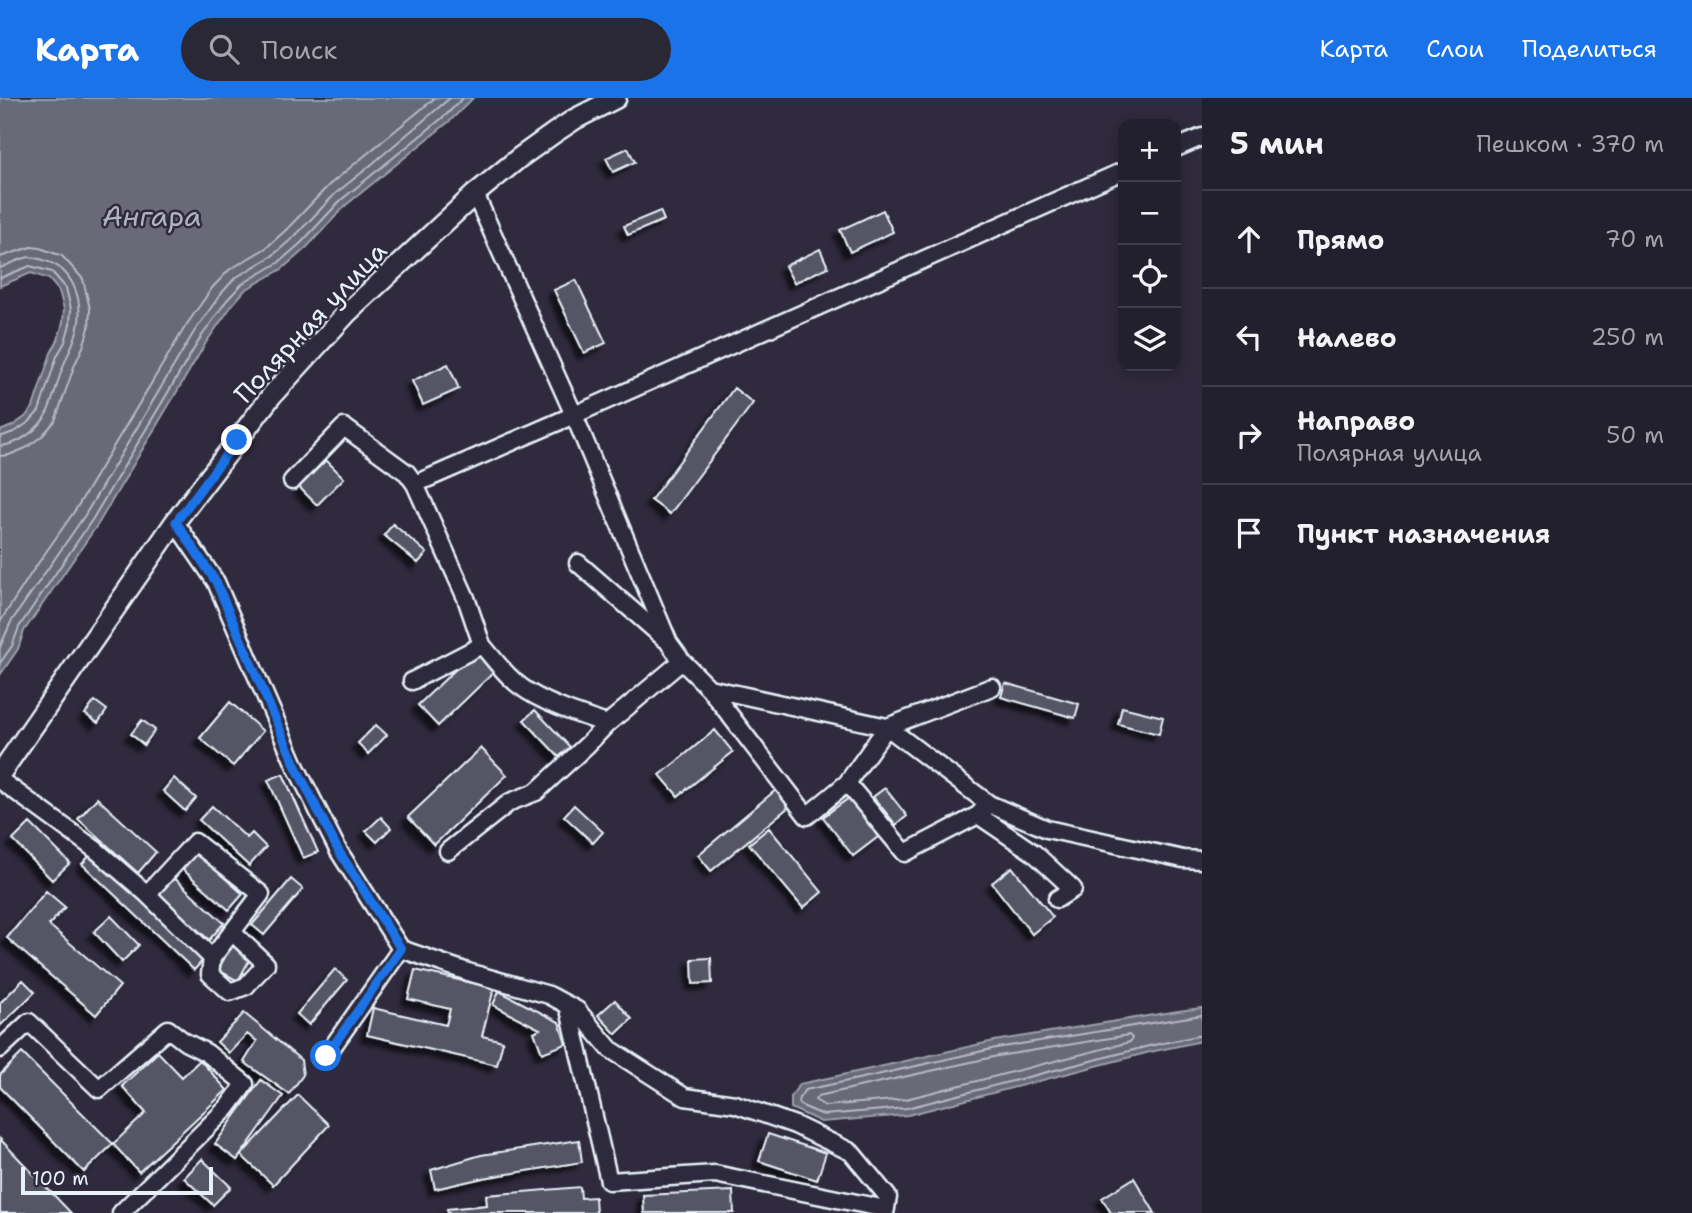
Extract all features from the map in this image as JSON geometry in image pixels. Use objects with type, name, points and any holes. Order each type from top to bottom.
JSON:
[{"type":"main road","name":"Полярная улица","points":[[0,774],[176,522],[272,395],[347,313],[475,194],[554,133],[616,98]]},
{"type":"lane","points":[[1181,146],[1202,136]]},
{"type":"lane","points":[[415,484],[1118,173]]},
{"type":"lane","points":[[475,194],[574,415],[669,643]]},
{"type":"lane","points":[[292,481],[344,427],[407,473],[415,484],[466,598],[482,645],[505,673],[521,687],[567,710],[607,724]]},
{"type":"lane","points":[[176,522],[216,582],[296,767],[338,850],[401,949],[549,995],[568,1005],[577,1010],[610,1049],[685,1097],[735,1104],[794,1125],[850,1152],[888,1197],[885,1211],[715,1174],[609,1181],[568,1005]]},
{"type":"lane","points":[[578,563],[669,643],[682,661],[709,688],[807,816],[847,783],[887,727],[992,687]]},
{"type":"lane","points":[[412,681],[482,645]]},
{"type":"lane","points":[[448,851],[510,802],[536,792],[607,724],[682,661]]},
{"type":"lane","points":[[709,688],[887,727],[1073,889],[1057,899]]},
{"type":"lane","points":[[0,780],[96,850],[147,894],[212,958]]},
{"type":"lane","points":[[847,783],[905,853],[984,810],[1047,829],[1183,859],[1202,860]]},
{"type":"lane","points":[[147,894],[195,842],[261,894],[212,958],[210,974],[230,992],[246,986],[265,964],[232,932]]},
{"type":"lane","points":[[326,1056],[401,949]]},
{"type":"lane","points":[[0,1049],[29,1022],[99,1089],[168,1029],[208,1054],[245,1084],[227,1108],[121,1213]]},
{"type":"water","name":"Ангара","points":[[0,98],[473,98],[451,120],[346,205],[306,248],[282,269],[245,290],[233,304],[207,341],[98,524],[24,631],[18,649],[0,675],[0,431],[25,417],[33,407],[58,340],[64,309],[59,291],[49,279],[31,273],[0,286]]},
{"type":"water","points":[[1202,1008],[1202,1041],[908,1115],[821,1122],[791,1108],[791,1096],[800,1084],[994,1041]]},
{"type":"building","points":[[628,148],[635,162],[613,172],[606,158]]},
{"type":"building","points":[[883,210],[893,232],[850,252],[840,230]]},
{"type":"building","points":[[660,211],[664,220],[628,235],[624,226]]},
{"type":"building","points":[[820,249],[828,267],[794,283],[785,266]]},
{"type":"building","points":[[576,280],[606,343],[584,353],[554,290]]},
{"type":"building","points":[[448,364],[459,389],[423,405],[412,381]]},
{"type":"building","points":[[734,388],[753,403],[670,514],[651,500]]},
{"type":"building","points":[[326,460],[344,478],[317,505],[299,487]]},
{"type":"building","points":[[393,524],[427,553],[418,563],[384,535]]},
{"type":"building","points":[[476,650],[496,670],[438,726],[418,705]]},
{"type":"building","points":[[1005,683],[1079,704],[1075,718],[1001,697]]},
{"type":"building","points":[[95,701],[107,710],[98,723],[85,714]]},
{"type":"building","points":[[230,702],[263,731],[233,766],[200,738]]},
{"type":"building","points":[[1122,707],[1163,717],[1159,734],[1118,724]]},
{"type":"building","points":[[535,710],[570,747],[559,757],[524,720]]},
{"type":"building","points":[[142,720],[155,730],[144,745],[131,734]]},
{"type":"building","points":[[376,725],[387,735],[368,754],[358,743]]},
{"type":"building","points":[[715,730],[733,752],[678,796],[660,775]]},
{"type":"building","points":[[481,748],[507,775],[434,845],[408,817]]},
{"type":"building","points":[[283,774],[318,852],[303,858],[268,780]]},
{"type":"building","points":[[174,778],[196,798],[185,811],[163,791]]},
{"type":"building","points":[[885,788],[907,816],[896,825],[873,797]]},
{"type":"building","points":[[777,789],[790,806],[711,871],[698,855]]},
{"type":"building","points":[[97,798],[156,852],[138,873],[78,819]]},
{"type":"building","points":[[849,798],[878,837],[853,856],[823,817]]},
{"type":"building","points":[[574,805],[603,832],[593,843],[564,816]]},
{"type":"building","points":[[212,806],[247,838],[252,833],[266,847],[249,866],[199,820]]},
{"type":"building","points":[[381,817],[391,828],[377,842],[366,831]]},
{"type":"building","points":[[30,823],[70,863],[52,880],[13,840]]},
{"type":"building","points":[[769,828],[822,892],[803,908],[749,844]]},
{"type":"building","points":[[93,852],[206,957],[194,970],[82,864]]},
{"type":"building","points":[[195,852],[243,894],[229,910],[181,868]]},
{"type":"building","points":[[1012,867],[1053,917],[1032,934],[992,883]]},
{"type":"building","points":[[173,877],[224,923],[209,940],[158,894]]},
{"type":"building","points":[[291,879],[303,889],[264,935],[252,925]]},
{"type":"building","points":[[46,891],[65,907],[49,925],[120,986],[96,1015],[7,938]]},
{"type":"building","points":[[111,916],[139,945],[122,962],[94,932]]},
{"type":"building","points":[[232,944],[252,955],[238,981],[218,970]]},
{"type":"building","points":[[711,958],[712,983],[693,984],[692,959]]},
{"type":"building","points":[[335,969],[347,980],[309,1025],[297,1014]]},
{"type":"building","points":[[415,970],[494,988],[482,1036],[503,1041],[497,1065],[367,1035],[373,1008],[446,1025],[450,1009],[408,999]]},
{"type":"building","points":[[23,980],[35,992],[0,1026],[0,1003]]},
{"type":"building","points":[[499,991],[559,1022],[566,1044],[542,1053],[534,1032],[540,1029],[493,1005]]},
{"type":"building","points":[[615,1000],[632,1019],[616,1034],[598,1015]]},
{"type":"building","points":[[244,1013],[301,1060],[303,1075],[289,1094],[244,1062],[257,1041],[247,1034],[229,1053],[217,1042]]},
{"type":"building","points":[[158,1052],[182,1077],[200,1060],[227,1090],[139,1172],[113,1144],[146,1113],[122,1086]]},
{"type":"building","points":[[22,1053],[113,1144],[84,1172],[0,1087],[0,1075]]},
{"type":"building","points":[[261,1080],[283,1096],[237,1160],[215,1144]]},
{"type":"building","points":[[298,1095],[329,1125],[273,1185],[241,1155]]},
{"type":"building","points":[[768,1134],[826,1153],[817,1180],[759,1161]]},
{"type":"building","points":[[0,1139],[71,1213],[0,1213]]},
{"type":"building","points":[[579,1140],[582,1162],[483,1178],[435,1189],[431,1170],[481,1155]]},
{"type":"building","points":[[202,1159],[231,1187],[213,1205],[184,1178]]},
{"type":"building","points":[[1134,1178],[1155,1213],[1111,1213],[1102,1198]]},
{"type":"building","points":[[580,1187],[581,1198],[595,1197],[596,1213],[448,1213],[447,1209],[487,1205],[486,1195]]},
{"type":"building","points":[[733,1191],[734,1213],[644,1213],[643,1195]]},
{"type":"route","points":[[237,440],[176,522],[216,582],[296,767],[338,850],[401,949],[326,1056]]}]
